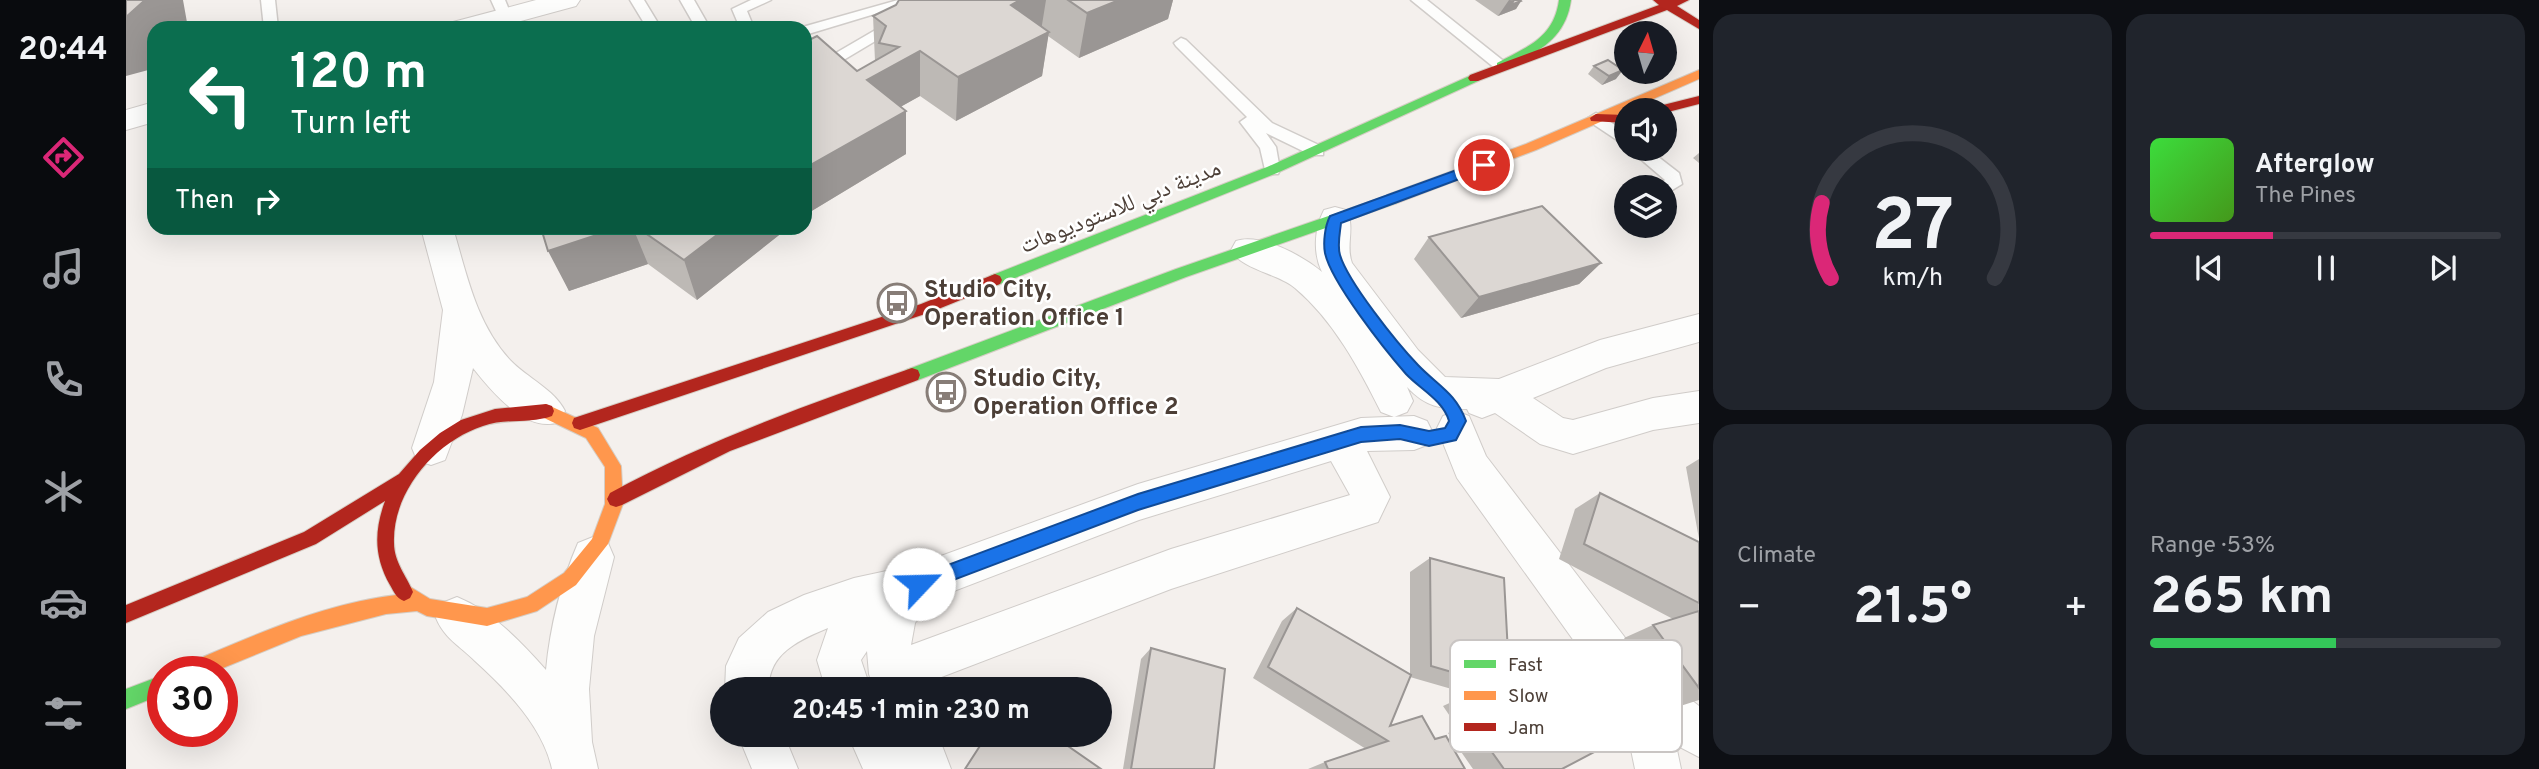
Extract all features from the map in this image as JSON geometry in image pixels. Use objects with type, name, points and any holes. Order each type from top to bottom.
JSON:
[{"type":"street","points":[[476,21],[501,8],[567,0]]},
{"type":"street","points":[[1501,66],[1555,34],[1566,18],[1565,0]]},
{"type":"street","points":[[1684,0],[1699,6]]},
{"type":"street","name":"مدينة دبي للاستوديوهات","points":[[580,424],[926,308],[1272,170],[1501,66],[1662,2],[1684,0]]},
{"type":"street","points":[[1662,2],[1699,25]]},
{"type":"street","points":[[617,499],[660,472],[691,459],[1531,147],[1699,74]]},
{"type":"street","points":[[1677,106],[1699,100]]},
{"type":"street","points":[[126,120],[147,114]]},
{"type":"street","points":[[1596,118],[1614,119]]},
{"type":"street","points":[[1335,219],[1323,274],[1322,292],[1377,345],[1383,375],[1427,415],[1471,466],[1600,640]]},
{"type":"street","points":[[438,235],[459,309],[481,355],[499,376],[546,411],[580,424],[601,442],[614,468],[617,499],[609,528],[593,557],[573,627],[568,664],[571,755]]},
{"type":"street","points":[[1248,250],[1283,265],[1323,274]]},
{"type":"street","points":[[431,448],[454,379],[459,309]]},
{"type":"street","points":[[746,677],[754,652],[768,637],[824,608],[855,596],[886,588],[919,584],[1138,502],[1427,415],[1475,406],[1497,394],[1600,355],[1699,328]]},
{"type":"street","points":[[1497,394],[1553,432],[1573,437],[1653,414],[1699,407]]},
{"type":"street","points":[[546,411],[507,412],[494,416],[467,425],[431,448],[402,481],[389,507],[384,535],[386,561],[397,584],[416,602],[457,618],[508,658],[530,682],[571,755]]},
{"type":"street","points":[[906,677],[1171,569],[1364,509],[1370,497],[1350,438]]},
{"type":"street","points":[[126,614],[310,538],[402,481]]},
{"type":"street","points":[[457,618],[494,617],[532,605],[566,584],[593,557]]},
{"type":"street","points":[[893,677],[887,647],[892,622],[902,601],[919,584]]},
{"type":"street","points":[[232,656],[351,610],[383,603],[416,602]]},
{"type":"street","points":[[843,677],[837,663],[838,651],[844,640],[853,632],[892,622]]},
{"type":"street","points":[[126,699],[147,690]]},
{"type":"street","points":[[1682,721],[1699,734]]},
{"type":"street","points":[[766,747],[775,769]]},
{"type":"street","points":[[877,747],[887,769]]},
{"type":"street","points":[[920,747],[928,769]]},
{"type":"lane","points":[[268,0],[270,21]]},
{"type":"lane","points":[[687,0],[699,21]]},
{"type":"lane","points":[[702,0],[713,21]]},
{"type":"lane","points":[[744,21],[739,9],[764,0]]},
{"type":"lane","points":[[812,28],[914,0]]},
{"type":"lane","points":[[812,74],[937,0]]},
{"type":"lane","points":[[1418,0],[1501,66]]},
{"type":"lane","points":[[642,1],[651,21]]},
{"type":"lane","points":[[1272,170],[1271,155],[1262,138],[1177,45],[1266,127],[1317,151]]},
{"type":"lane","points":[[1596,118],[1614,131]]},
{"type":"lane","points":[[1652,161],[1670,175]]},
{"type":"building","points":[[126,0],[145,0],[126,17]]},
{"type":"building","points":[[899,0],[1020,0],[1011,5],[1049,32],[958,77],[920,51],[867,80],[906,111],[812,164],[812,38],[817,36],[857,71],[899,47],[879,43],[886,26],[873,16],[896,5]]},
{"type":"building","points":[[1068,0],[1119,0],[1087,13]]},
{"type":"building","points":[[1608,60],[1614,64],[1614,74],[1609,76],[1594,66]]},
{"type":"building","points":[[1542,206],[1601,263],[1479,297],[1429,237]]},
{"type":"building","points":[[543,235],[597,235],[548,251]]},
{"type":"building","points":[[648,235],[717,235],[684,260]]},
{"type":"building","points":[[1600,493],[1699,542],[1699,603],[1584,544]]},
{"type":"building","points":[[1430,558],[1504,578],[1507,640],[1450,640],[1450,672],[1431,666]]},
{"type":"building","points":[[1297,608],[1411,675],[1390,726],[1422,716],[1435,739],[1446,736],[1450,743],[1450,752],[1455,752],[1465,769],[1328,769],[1325,762],[1388,741],[1268,667]]},
{"type":"building","points":[[1699,611],[1699,688],[1682,665],[1682,640],[1664,640],[1653,625]]},
{"type":"building","points":[[1151,648],[1225,669],[1214,769],[1131,769]]},
{"type":"building","points":[[979,747],[1069,747],[1101,769],[965,769]]},
{"type":"building","points":[[1492,752],[1594,752],[1562,769],[1504,769]]},
{"type":"traffic: fast","points":[[1501,66],[1534,48],[1552,33],[1559,24],[1565,0]]},
{"type":"traffic: fast","points":[[995,280],[1272,170],[1474,78]]},
{"type":"traffic: fast","points":[[912,375],[1181,273],[1392,199]]},
{"type":"traffic: fast","points":[[126,699],[147,690]]},
{"type":"traffic: slow","points":[[1392,199],[1531,147],[1699,74]]},
{"type":"traffic: slow","points":[[404,592],[427,607],[487,617],[531,605],[570,579],[599,544],[614,504],[613,466],[592,433],[546,411]]},
{"type":"traffic: slow","points":[[228,656],[329,618],[386,605],[416,602]]},
{"type":"traffic: jam","points":[[1659,0],[1699,25]]},
{"type":"traffic: jam","points":[[1474,78],[1683,0]]},
{"type":"traffic: jam","points":[[1677,106],[1699,100]]},
{"type":"traffic: jam","points":[[1596,118],[1614,119]]},
{"type":"traffic: jam","points":[[580,423],[926,308],[995,280]]},
{"type":"traffic: jam","points":[[616,499],[724,446],[912,375]]},
{"type":"traffic: jam","points":[[404,592],[390,568],[385,544],[387,520],[395,496],[408,475],[425,455],[445,438],[467,425],[495,416],[546,411]]},
{"type":"traffic: jam","points":[[126,614],[310,538],[402,481]]},
{"type":"place","name":"Studio City, Operation Office 1","points":[[897,303]]},
{"type":"place","name":"Studio City, Operation Office 2","points":[[946,392]]},
{"type":"route","points":[[919,584],[1138,502],[1361,435],[1400,432],[1414,433],[1429,439],[1450,435],[1456,428],[1457,421],[1453,407],[1412,369],[1347,285],[1337,268],[1331,241],[1335,219],[1484,165]]}]
